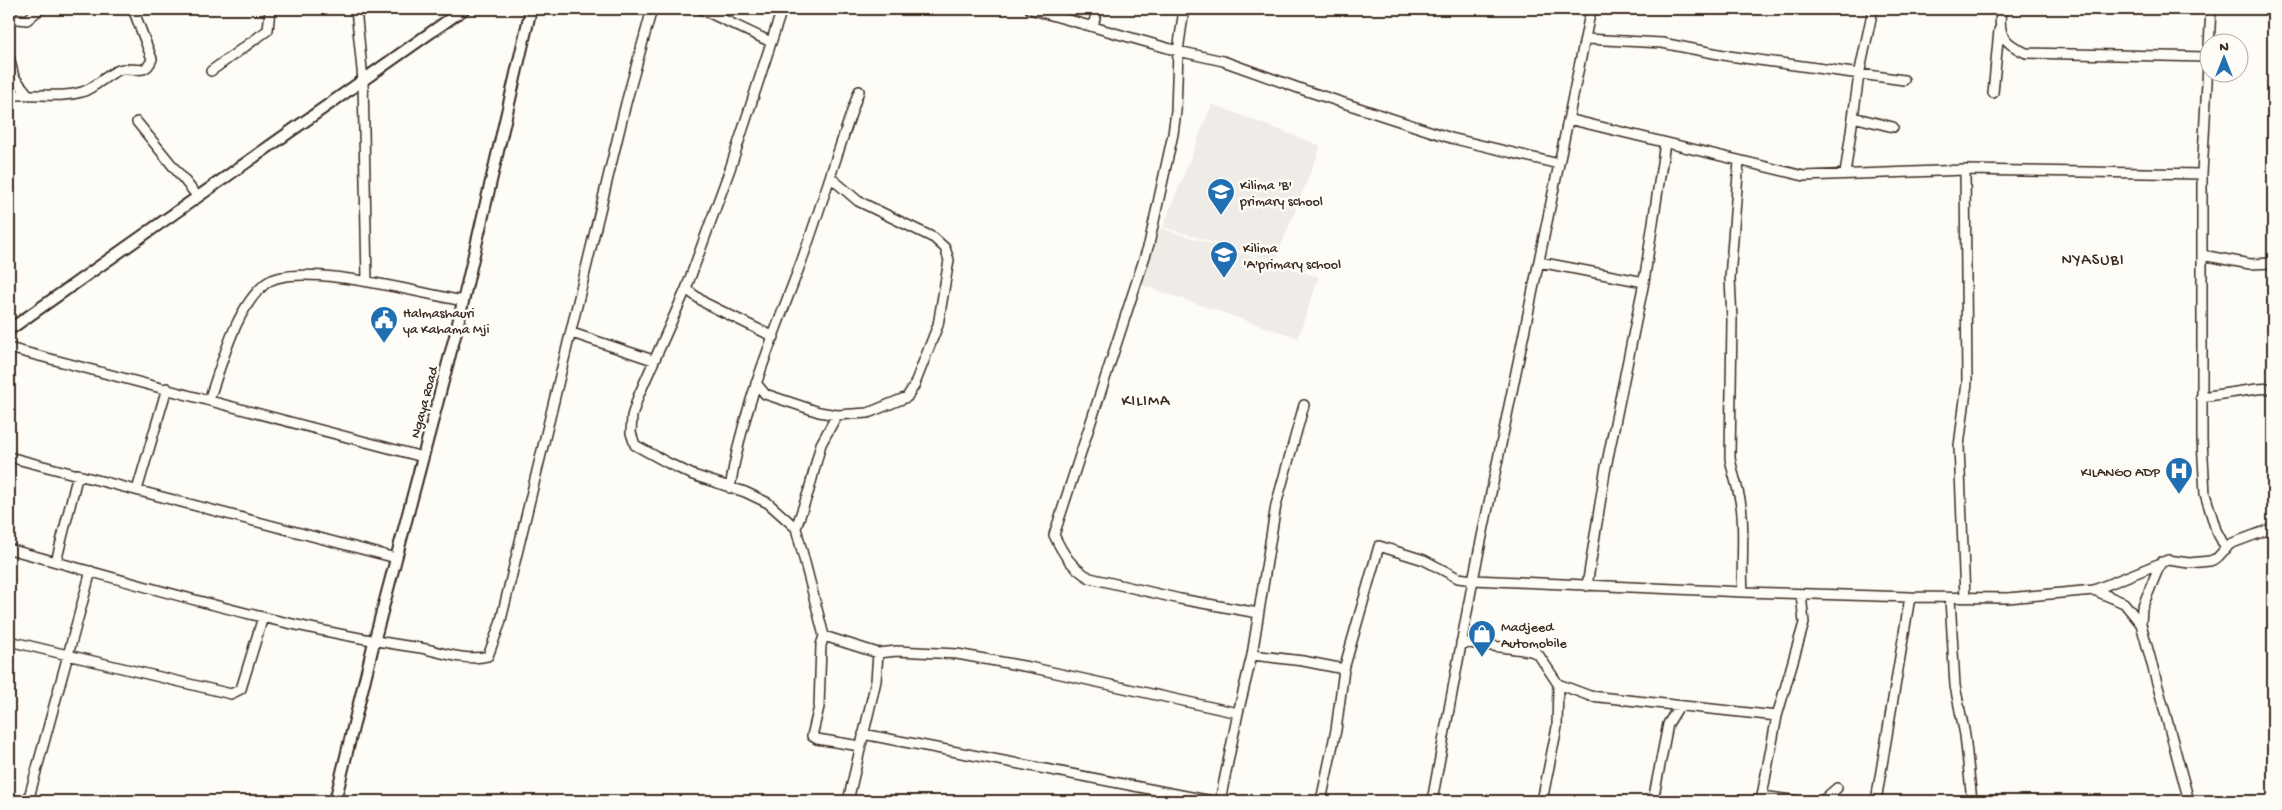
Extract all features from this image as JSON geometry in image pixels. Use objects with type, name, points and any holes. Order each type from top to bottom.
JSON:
[{"type":"street","points":[[9,18],[27,20],[40,9]]},
{"type":"street","points":[[9,96],[27,93],[66,96],[96,86],[122,69],[144,70],[150,66],[152,59],[149,47],[133,9]]},
{"type":"street","points":[[210,71],[268,30],[270,9]]},
{"type":"street","points":[[356,9],[363,80],[367,281]]},
{"type":"street","points":[[9,330],[464,9]]},
{"type":"street","name":"Ngaya Road","points":[[336,801],[374,642],[463,301],[531,9]]},
{"type":"street","points":[[9,549],[263,618],[374,642],[438,651],[469,658],[488,656],[500,624],[572,333],[626,103],[652,9]]},
{"type":"street","points":[[701,9],[770,42]]},
{"type":"street","points":[[782,9],[730,169],[686,288],[653,360],[632,416],[630,433],[635,444],[693,475],[745,492],[768,503],[796,528]]},
{"type":"street","points":[[1030,9],[1178,51],[1223,61],[1304,90],[1451,138],[1559,164]]},
{"type":"street","points":[[1093,27],[1097,9]]},
{"type":"street","points":[[1184,9],[1178,51],[1176,111],[1173,134],[1149,244],[1110,370],[1054,536],[1061,550],[1076,571],[1090,578],[1180,599],[1258,613]]},
{"type":"street","points":[[1432,801],[1473,580],[1591,9]]},
{"type":"street","points":[[1845,174],[1859,75],[1873,9]]},
{"type":"street","points":[[1993,93],[2002,9]]},
{"type":"street","points":[[2210,32],[2211,9]]},
{"type":"street","points":[[1999,27],[2002,36],[2008,42],[2026,53],[2200,56]]},
{"type":"street","points":[[1586,39],[1662,43],[1729,56],[1904,80]]},
{"type":"street","points":[[9,57],[14,77],[27,93]]},
{"type":"street","points":[[2207,82],[2202,174],[2201,397],[2205,494],[2216,530],[2226,549]]},
{"type":"street","points":[[730,488],[738,442],[756,384],[859,91]]},
{"type":"street","points":[[1853,117],[1893,127]]},
{"type":"street","points":[[1568,119],[1804,176],[1965,170],[2152,175],[2202,174]]},
{"type":"street","points":[[137,122],[198,198]]},
{"type":"street","points":[[1587,586],[1605,472],[1644,282],[1666,143]]},
{"type":"street","points":[[1739,161],[1730,278],[1732,320],[1730,458],[1732,472],[1740,490],[1743,517],[1741,567],[1743,592]]},
{"type":"street","points":[[1965,170],[1966,382],[1959,446],[1965,598]]},
{"type":"street","points":[[756,384],[765,394],[837,415],[868,413],[907,397],[914,386],[938,325],[949,260],[945,248],[934,238],[858,201],[830,177]]},
{"type":"street","points":[[2202,255],[2250,264],[2273,263]]},
{"type":"street","points":[[1539,262],[1644,282]]},
{"type":"street","points":[[209,400],[243,312],[266,283],[282,276],[329,276],[367,281],[463,301]]},
{"type":"street","points":[[686,288],[705,304],[774,337]]},
{"type":"street","points":[[572,333],[653,360]]},
{"type":"street","points":[[9,348],[167,388],[423,457]]},
{"type":"street","points":[[137,490],[167,388]]},
{"type":"street","points":[[2201,397],[2273,388]]},
{"type":"street","points":[[1220,801],[1252,655],[1276,505],[1304,405]]},
{"type":"street","points":[[837,415],[820,444],[809,490],[796,528],[824,636],[821,645],[820,707],[812,736],[817,739],[860,746]]},
{"type":"street","points":[[9,457],[396,558]]},
{"type":"street","points":[[56,562],[78,474]]},
{"type":"street","points":[[1321,801],[1336,730],[1344,669],[1379,546],[1424,560],[1458,578],[1473,580],[1801,594],[2008,598],[2094,590],[2161,562],[2175,560],[2189,563],[2210,562],[2217,558],[2230,544],[2273,528]]},
{"type":"street","points":[[2161,562],[2142,608],[2141,624],[2189,801]]},
{"type":"street","points":[[28,801],[91,571]]},
{"type":"street","points":[[2094,590],[2124,602],[2141,624]]},
{"type":"street","points":[[1798,801],[1761,798],[1777,716],[1804,623],[1801,594]]},
{"type":"street","points":[[1876,801],[1910,597]]},
{"type":"street","points":[[1950,598],[1955,686],[1965,735],[1972,801]]},
{"type":"street","points":[[9,640],[68,656],[231,694],[242,689],[263,618]]},
{"type":"street","points":[[824,636],[878,652],[957,654],[1047,671],[1238,713]]},
{"type":"street","points":[[1461,642],[1531,651],[1538,654],[1558,684],[1557,727],[1542,801]]},
{"type":"street","points":[[848,801],[876,681],[878,652]]},
{"type":"street","points":[[1252,655],[1303,661],[1344,669]]},
{"type":"street","points":[[1558,684],[1590,696],[1777,716]]},
{"type":"street","points":[[1653,801],[1668,724],[1679,706]]},
{"type":"street","points":[[863,734],[1212,801]]},
{"type":"street","points":[[1822,801],[1837,788]]},
{"type":"shaded area","name":"Kilima 'B' primary school","points":[[1212,104],[1321,146],[1275,261],[1163,227]]},
{"type":"shaded area","points":[[1160,228],[1319,277],[1298,338],[1141,285]]},
{"type":"place","name":"Kilima 'B' primary school","points":[[1221,216]]},
{"type":"place","name":"Kilima 'A'primary school","points":[[1224,279]]},
{"type":"place","name":"Halmashauri ya Kahama Mji","points":[[384,344]]},
{"type":"place","name":"KILANGO ADP","points":[[2179,495]]},
{"type":"place","name":"Madjeed Automobile","points":[[1482,658]]},
{"type":"district","name":"NYASUBI","points":[[2093,258]]},
{"type":"district","name":"KILIMA","points":[[1146,399]]}]
